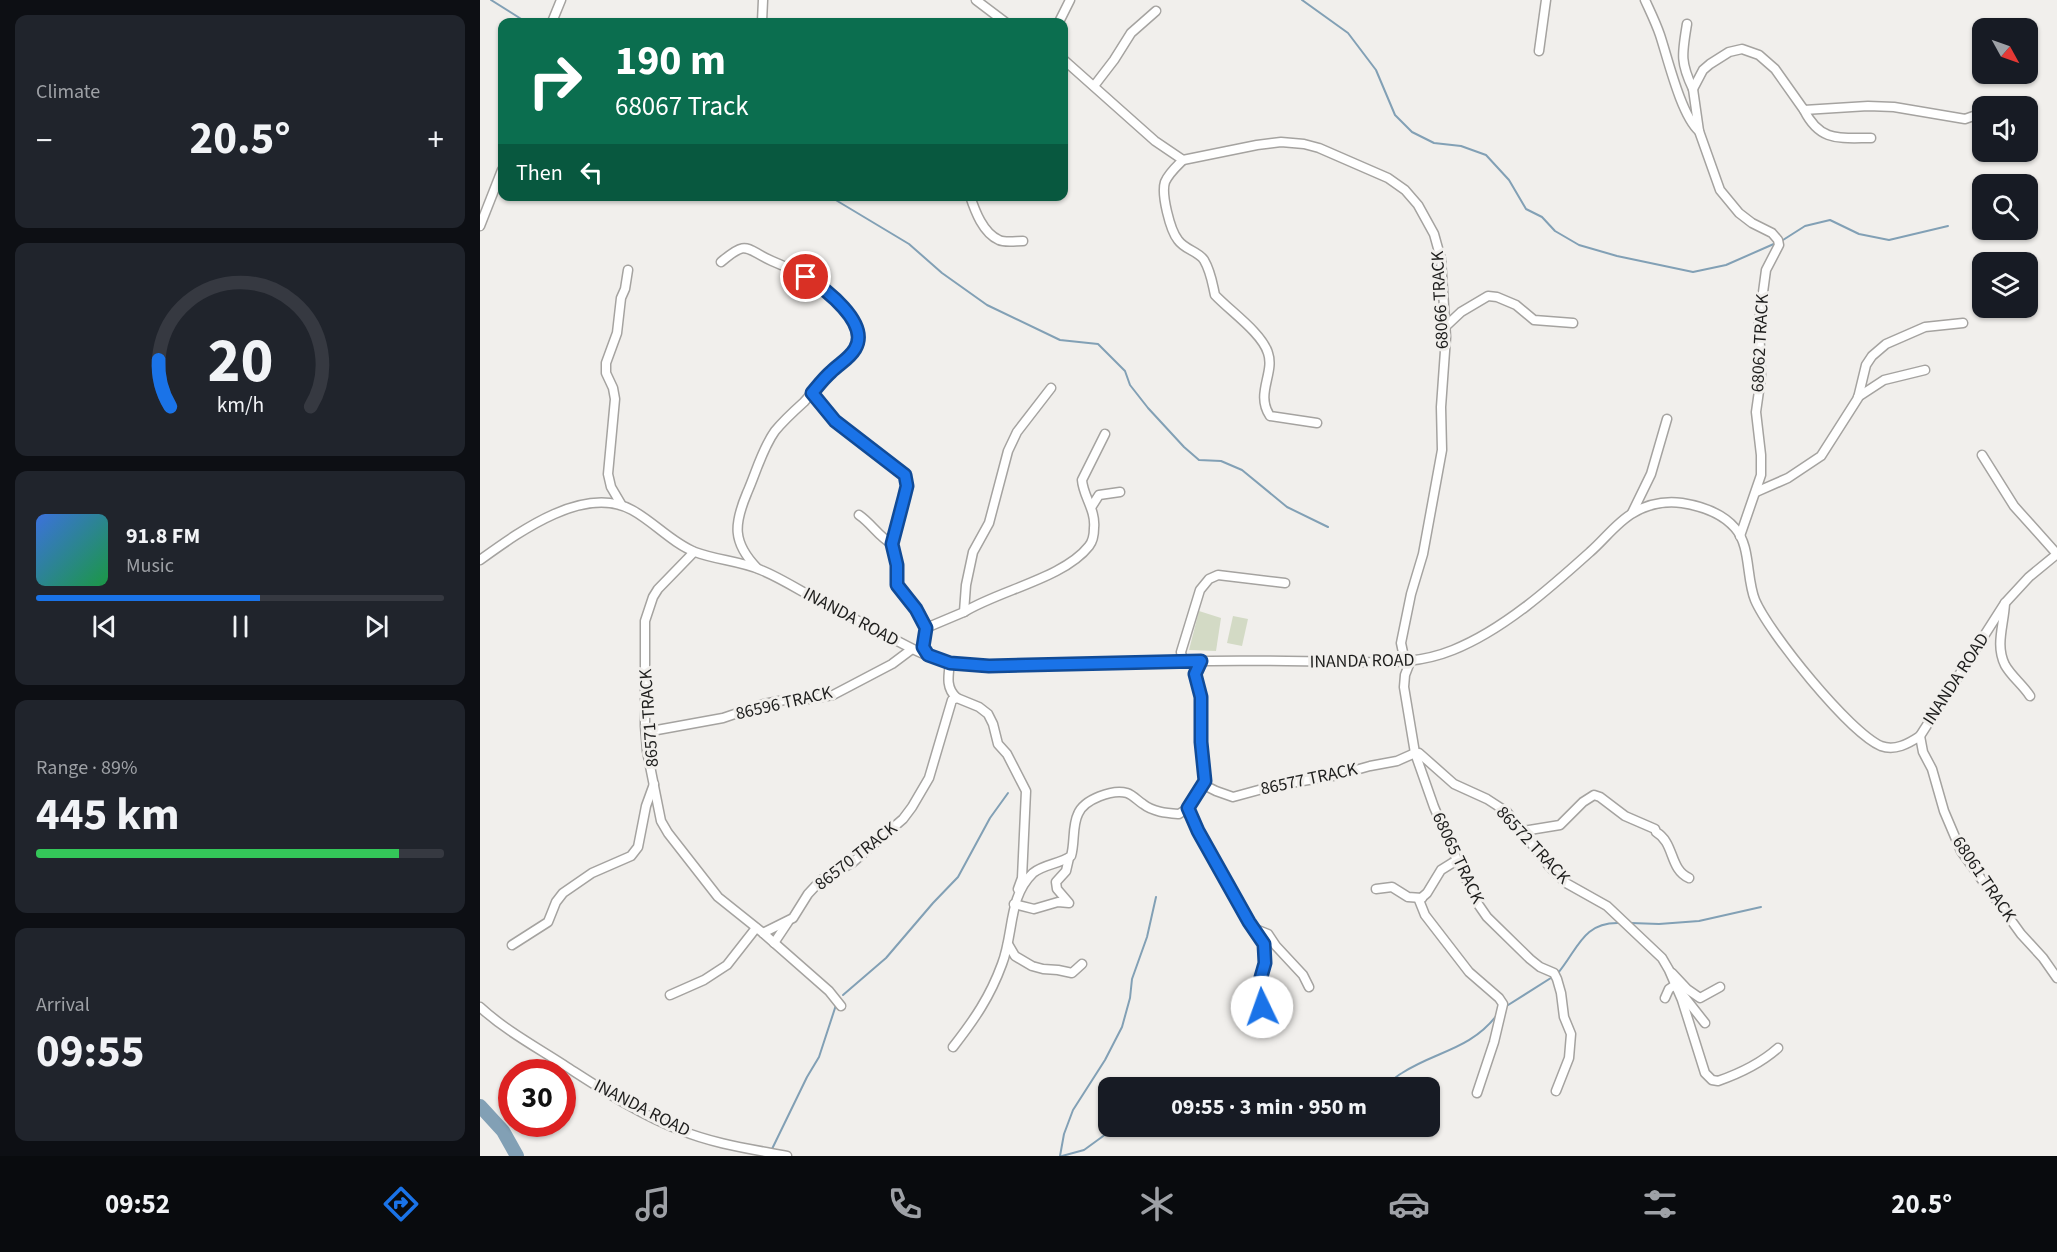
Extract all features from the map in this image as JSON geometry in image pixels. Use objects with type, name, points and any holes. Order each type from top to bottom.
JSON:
[{"type":"street","points":[[554,18],[561,0]]},
{"type":"street","points":[[762,18],[764,0]]},
{"type":"street","points":[[976,0],[1000,18]]},
{"type":"street","points":[[1061,18],[1070,0]]},
{"type":"street","points":[[1539,51],[1546,0]]},
{"type":"street","points":[[1645,0],[1659,31],[1691,122],[1699,131]]},
{"type":"street","points":[[1094,86],[1131,33],[1156,11]]},
{"type":"street","name":"68062 TRACK","points":[[1687,24],[1682,50],[1683,64],[1693,89],[1699,131],[1715,180],[1726,200],[1744,218],[1772,233],[1778,242],[1778,249],[1766,270],[1758,322],[1761,377],[1756,421],[1761,466],[1756,492],[1740,536]]},
{"type":"street","points":[[1693,89],[1703,70],[1710,64],[1729,52],[1742,49],[1759,55],[1775,69],[1814,126],[1830,137],[1870,138]]},
{"type":"street","points":[[1068,63],[1155,141],[1184,160],[1173,169],[1164,184],[1166,204],[1175,236],[1182,245],[1203,259],[1213,278],[1216,296],[1238,316],[1267,350],[1270,363],[1265,382],[1265,408],[1270,416],[1317,423]]},
{"type":"street","points":[[1804,110],[1877,106],[1965,119],[1972,117]]},
{"type":"street","name":"68066 TRACK","points":[[1184,160],[1257,145],[1295,143],[1318,148],[1388,178],[1405,190],[1418,205],[1434,234],[1441,259],[1445,327],[1441,458],[1423,554],[1411,594],[1401,643],[1407,662]]},
{"type":"street","points":[[480,226],[498,180]]},
{"type":"street","points":[[972,201],[976,213],[996,238],[1002,241],[1023,242]]},
{"type":"street","points":[[721,262],[738,249],[749,248],[824,288],[838,301],[852,320],[856,330],[856,347],[849,357],[829,374],[774,434],[739,511],[736,526],[738,535],[755,567],[760,569]]},
{"type":"street","points":[[621,504],[611,487],[608,474],[615,399],[606,373],[606,363],[617,333],[621,298],[628,270]]},
{"type":"street","points":[[1445,327],[1461,312],[1488,296],[1516,305],[1527,317],[1534,320],[1574,323]]},
{"type":"street","points":[[1756,492],[1788,478],[1821,456],[1858,398],[1866,365],[1872,356],[1886,344],[1925,327],[1964,323]]},
{"type":"street","points":[[1858,398],[1884,380],[1925,370]]},
{"type":"street","points":[[964,612],[966,585],[973,552],[989,523],[1005,458],[1017,432],[1051,388]]},
{"type":"street","points":[[812,393],[835,421],[905,475],[907,486],[892,544],[897,565],[897,585],[916,609],[926,628],[923,647],[928,655]]},
{"type":"street","points":[[1632,513],[1651,474],[1667,419]]},
{"type":"street","points":[[926,628],[1068,564],[1081,554],[1092,541],[1095,526],[1092,506],[1083,487],[1083,477],[1106,434]]},
{"type":"street","points":[[1982,455],[2014,506],[2057,554]]},
{"type":"street","points":[[1092,506],[1099,495],[1120,492]]},
{"type":"street","name":"INANDA ROAD","points":[[480,560],[527,529],[558,513],[586,503],[606,502],[621,504],[640,514],[694,552],[760,569],[912,648],[950,663],[989,666],[1201,661],[1407,662],[1430,658],[1458,648],[1513,617],[1632,513],[1665,502],[1692,505],[1722,517],[1734,526],[1740,536],[1756,601],[1786,649],[1816,686],[1849,720],[1882,746],[1896,748],[1920,736],[2005,603],[2029,577],[2057,554]]},
{"type":"street","points":[[859,515],[872,524],[879,536],[892,544]]},
{"type":"street","name":"86571 TRACK","points":[[694,552],[658,589],[648,610],[644,637],[647,751],[661,821],[718,897],[834,995],[841,1006]]},
{"type":"street","points":[[1183,662],[1181,652],[1195,604],[1203,586],[1209,579],[1215,576],[1254,578],[1285,583]]},
{"type":"street","points":[[2005,603],[1999,649],[2005,666],[2030,696]]},
{"type":"street","name":"86596 TRACK","points":[[646,732],[723,718],[764,704],[800,697],[809,699],[833,695],[892,664],[912,648]]},
{"type":"street","points":[[1016,900],[1034,909],[1058,902],[1069,903],[1057,889],[1056,882],[1066,871],[1073,851],[1078,814],[1089,801],[1124,793],[1158,811],[1179,814],[1188,808],[1204,785],[1201,697],[1195,674],[1201,661]]},
{"type":"street","name":"68065 TRACK","points":[[1407,662],[1404,687],[1415,753],[1457,860],[1478,904],[1487,917],[1530,959],[1554,974],[1557,979],[1564,1017],[1571,1034],[1569,1058],[1556,1091]]},
{"type":"street","points":[[950,663],[948,681],[952,694],[980,707],[988,714],[995,729],[998,744],[1007,754],[1026,791],[1022,878],[1008,944],[1000,970],[980,1012],[952,1047]]},
{"type":"street","name":"86570 TRACK","points":[[670,995],[704,980],[722,968],[760,931],[796,916],[808,894],[821,880],[858,859],[877,840],[893,830],[912,807],[929,778],[952,700],[957,698]]},
{"type":"street","name":"68061 TRACK","points":[[1920,736],[1923,752],[1932,769],[1944,811],[1961,850],[2021,934],[2043,958],[2057,978]]},
{"type":"street","name":"86577 TRACK","points":[[1204,785],[1233,797],[1250,791],[1320,779],[1397,761],[1415,753]]},
{"type":"street","name":"86572 TRACK","points":[[1415,753],[1422,754],[1454,784],[1487,799],[1507,812],[1548,865],[1566,883],[1607,906],[1650,945],[1670,971],[1682,1000],[1705,1073],[1712,1080],[1718,1081],[1752,1067],[1765,1060],[1778,1048]]},
{"type":"street","points":[[512,945],[548,922],[556,902],[563,893],[592,873],[631,856],[635,852],[654,784]]},
{"type":"street","points":[[1523,831],[1560,825],[1583,802],[1598,795],[1625,816],[1655,829],[1666,840],[1679,872],[1689,878]]},
{"type":"street","points":[[1188,808],[1198,831],[1265,948],[1265,963],[1261,977],[1264,991],[1263,1027]]},
{"type":"street","points":[[1016,900],[1034,872],[1070,858]]},
{"type":"street","points":[[1457,860],[1441,870],[1419,900],[1433,926],[1469,972],[1503,1004],[1478,1093]]},
{"type":"street","points":[[1376,889],[1392,886],[1408,897],[1422,898]]},
{"type":"street","points":[[774,943],[788,921]]},
{"type":"street","points":[[1253,928],[1268,934],[1303,975],[1309,987]]},
{"type":"street","points":[[1008,944],[1015,956],[1043,969],[1072,974],[1082,964]]},
{"type":"street","points":[[1670,971],[1687,989],[1700,998],[1720,987]]},
{"type":"street","points":[[1665,998],[1669,988],[1675,985],[1705,1023]]},
{"type":"street","name":"INANDA ROAD","points":[[480,1007],[521,1038],[597,1086],[663,1123],[720,1143],[787,1156]]},
{"type":"green space","points":[[1199,611],[1221,618],[1216,651],[1189,650]]},
{"type":"green space","points":[[1233,616],[1248,619],[1242,646],[1227,643]]},
{"type":"waterway","points":[[491,0],[520,18]]},
{"type":"waterway","points":[[1302,0],[1348,33],[1376,70],[1395,115],[1412,132],[1434,143],[1461,146],[1486,155],[1509,180],[1526,209],[1542,217],[1555,231],[1579,245],[1617,256],[1693,272],[1726,265],[1776,243]]},
{"type":"waterway","points":[[837,201],[909,244],[942,273],[987,305],[1060,340],[1098,344],[1125,371],[1130,385],[1148,408],[1199,460],[1221,461],[1242,470],[1287,507],[1328,527]]},
{"type":"waterway","points":[[1783,240],[1805,226],[1830,220],[1859,234],[1889,240],[1948,226]]},
{"type":"waterway","points":[[843,995],[886,958],[958,877],[990,818],[1008,793]]},
{"type":"waterway","points":[[1060,1156],[1064,1134],[1073,1110],[1105,1060],[1122,1027],[1130,998],[1132,979],[1147,937],[1156,897]]},
{"type":"waterway","points":[[1631,923],[1659,924],[1699,921],[1761,907]]},
{"type":"waterway","points":[[1558,973],[1589,932],[1597,927],[1619,923]]},
{"type":"waterway","points":[[1505,1007],[1554,976]]},
{"type":"waterway","points":[[772,1149],[819,1057],[836,1005]]},
{"type":"waterway","points":[[1396,1077],[1476,1036],[1497,1015]]},
{"type":"waterway","points":[[480,1106],[503,1131],[517,1156]]},
{"type":"waterway","points":[[1062,1156],[1084,1150],[1102,1137]]},
{"type":"route","points":[[806,277],[824,288],[842,306],[852,320],[857,339],[856,347],[849,357],[812,393],[835,421],[905,475],[907,486],[892,544],[897,565],[897,585],[916,609],[926,628],[923,647],[928,655],[950,663],[989,666],[1201,661],[1195,674],[1201,697],[1201,742],[1205,781],[1188,808],[1193,822],[1219,869],[1264,944],[1266,952],[1261,977],[1264,991],[1262,1007]]}]
